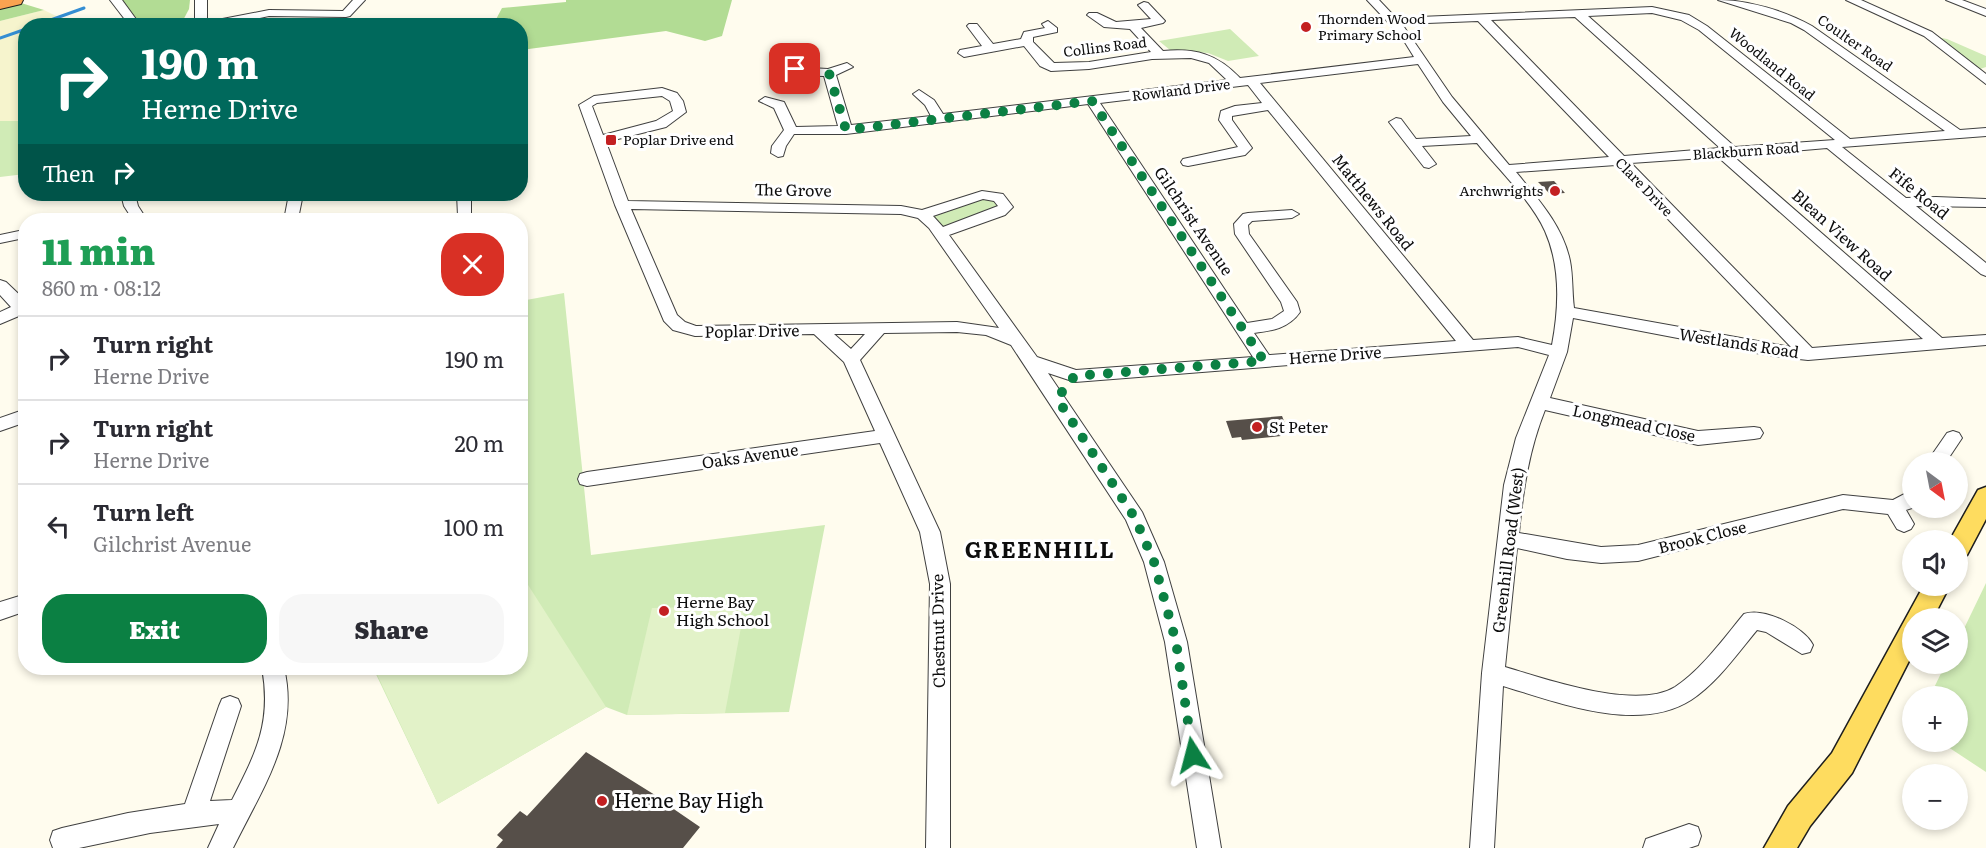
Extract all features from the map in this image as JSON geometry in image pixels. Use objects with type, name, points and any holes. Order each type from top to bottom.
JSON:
[{"type":"highway","points":[[0,4],[15,0]]},
{"type":"main road","points":[[1968,530],[1986,496]]},
{"type":"main road","points":[[1780,848],[1799,816],[1842,763],[1902,648]]},
{"type":"street","points":[[116,0],[130,18]]},
{"type":"street","points":[[201,0],[202,18]]},
{"type":"street","points":[[278,12],[279,0]]},
{"type":"street","points":[[236,18],[278,12],[346,14],[359,0]]},
{"type":"street","name":"Greenhill Road (West)","points":[[1373,0],[1395,21],[1448,99],[1479,139],[1534,202],[1552,230],[1562,260],[1566,312],[1559,352],[1520,454],[1514,485],[1493,674],[1482,848]]},
{"type":"street","name":"Coulter Road","points":[[1724,0],[1795,21],[1808,28],[1958,134]]},
{"type":"street","points":[[1852,0],[1928,34],[1986,80]]},
{"type":"street","points":[[1952,0],[1986,13]]},
{"type":"street","name":"Collins Road","points":[[1093,15],[1112,26],[1159,21],[1144,5]]},
{"type":"street","name":"Woodland Road","points":[[1395,21],[1652,10],[1675,14],[1703,28],[1847,143]]},
{"type":"street","name":"Blean View Road","points":[[1580,14],[1727,152],[1938,344]]},
{"type":"street","name":"Clare Drive","points":[[1482,18],[1808,354]]},
{"type":"street","name":"Collins Road","points":[[1048,24],[1053,30],[1028,34],[1027,42],[1044,63],[1051,67],[1121,55],[1185,54],[1210,59],[1244,82]]},
{"type":"street","name":"Collins Road","points":[[1132,25],[1161,56]]},
{"type":"street","points":[[973,26],[990,49]]},
{"type":"street","name":"Collins Road","points":[[964,54],[1027,42]]},
{"type":"street","name":"Rowland Drive","points":[[791,130],[806,132],[846,130],[1422,60]]},
{"type":"street","points":[[780,71],[794,69],[804,72],[829,73],[847,67]]},
{"type":"street","points":[[829,73],[846,130]]},
{"type":"street","name":"Matthews Road","points":[[1244,82],[1271,106],[1468,345]]},
{"type":"street","name":"Poplar Drive","points":[[599,140],[670,120],[680,112],[678,100],[671,94],[662,92],[588,101],[585,106],[622,205],[670,316],[679,326],[695,332],[957,327],[989,330],[1017,341]]},
{"type":"street","points":[[918,94],[930,103],[940,119]]},
{"type":"street","points":[[765,101],[783,101],[791,130],[774,149]]},
{"type":"street","name":"Gilchrist Avenue","points":[[1092,101],[1264,361]]},
{"type":"street","points":[[1200,176],[1187,160],[1239,152],[1245,148],[1226,120],[1227,114],[1235,110],[1271,106]]},
{"type":"street","points":[[1395,122],[1429,164]]},
{"type":"street","name":"Blackburn Road","points":[[1506,169],[1986,132]]},
{"type":"street","points":[[1413,143],[1479,139]]},
{"type":"street","name":"Fife Road","points":[[1830,144],[1986,271]]},
{"type":"street","name":"The Grove","points":[[622,205],[901,210],[923,215],[982,195],[998,197],[1006,207],[1000,212],[940,233]]},
{"type":"street","points":[[1902,203],[1936,201],[1986,203]]},
{"type":"street","points":[[631,226],[661,207]]},
{"type":"street","points":[[1244,329],[1279,323],[1288,319],[1292,312],[1288,302],[1242,234],[1241,224],[1248,218],[1292,214]]},
{"type":"street","points":[[923,215],[940,233],[1031,361],[1135,518],[1154,562],[1176,642],[1209,848]]},
{"type":"street","points":[[0,239],[18,235]]},
{"type":"street","points":[[0,285],[18,302]]},
{"type":"street","name":"Poplar Drive","points":[[957,327],[971,324],[979,319],[990,305]]},
{"type":"street","points":[[0,320],[18,310]]},
{"type":"street","name":"Westlands Road","points":[[1566,312],[1772,350],[1808,354],[1986,340]]},
{"type":"street","name":"Chestnut Drive","points":[[818,329],[851,359],[930,532],[940,584],[938,848]]},
{"type":"street","points":[[851,359],[879,329]]},
{"type":"street","name":"Herne Drive","points":[[1031,361],[1075,376],[1518,342],[1559,352]]},
{"type":"street","points":[[1058,400],[1065,386],[1075,376]]},
{"type":"street","name":"Longmead Close","points":[[1539,402],[1698,438],[1734,439],[1754,433]]},
{"type":"street","points":[[0,425],[18,418]]},
{"type":"street","name":"Oaks Avenue","points":[[587,479],[613,484],[887,436]]},
{"type":"street","points":[[1944,452],[1955,439]]},
{"type":"street","name":"Brook Close","points":[[1509,539],[1579,553],[1601,555],[1638,553],[1843,502],[1899,516],[1902,512]]},
{"type":"street","points":[[0,611],[18,605]]},
{"type":"street","points":[[1493,674],[1613,705],[1650,706],[1680,695],[1704,675],[1752,620],[1771,624],[1802,645]]},
{"type":"street","points":[[217,847],[239,811],[262,762],[273,728],[278,701],[274,675]]},
{"type":"street","points":[[194,813],[230,706]]},
{"type":"street","points":[[62,840],[137,821],[194,813],[239,811]]},
{"type":"street","points":[[1655,848],[1689,836]]},
{"type":"shaded area","points":[[44,10],[60,18],[18,18],[18,121],[0,121],[0,21]]},
{"type":"green space","points":[[118,0],[190,0],[184,18],[132,18]]},
{"type":"green space","points":[[566,0],[732,0],[722,36],[705,41],[666,31],[528,49],[528,18],[497,18],[502,8],[566,2]]},
{"type":"green space","points":[[21,3],[44,10],[0,21],[0,8]]},
{"type":"green space","points":[[1230,29],[1259,56],[1228,61],[1208,53],[1170,50],[1159,41]]},
{"type":"green space","points":[[1931,36],[1947,39],[1986,56],[1986,67],[1974,71]]},
{"type":"green space","points":[[0,121],[18,121],[18,175],[0,177]]},
{"type":"green space","points":[[982,195],[1006,207],[941,233],[923,215]]},
{"type":"green space","points":[[564,293],[591,555],[825,525],[789,712],[627,715],[606,707],[438,804],[376,675],[528,675],[528,300]]},
{"type":"green space","points":[[1986,583],[1986,772],[1956,752],[1968,752],[1968,686],[1935,686],[1941,674],[1968,674],[1968,620]]},
{"type":"green space","points":[[528,585],[606,707],[438,804],[377,675],[528,675]]},
{"type":"green space","points":[[745,606],[725,713],[627,715],[652,608]]},
{"type":"building","points":[[1554,181],[1565,193],[1550,194],[1538,182]]},
{"type":"building","name":"St Peter","points":[[1282,416],[1287,428],[1278,429],[1281,436],[1242,440],[1241,437],[1232,438],[1226,421]]},
{"type":"building","name":"Herne Bay High","points":[[586,752],[663,800],[700,827],[683,848],[496,848],[503,840],[497,835],[520,811],[527,816]]},
{"type":"waterway","points":[[56,18],[84,8]]},
{"type":"waterway","points":[[0,38],[18,32]]},
{"type":"place","name":"Thornden Wood Primary School","points":[[1306,27]]},
{"type":"place","name":"Poplar Drive end","points":[[611,140]]},
{"type":"place","name":"Archwrights","points":[[1555,191]]},
{"type":"place","name":"St Peter","points":[[1257,427]]},
{"type":"place","name":"Herne Bay High School","points":[[664,611]]},
{"type":"place","name":"Herne Bay High","points":[[602,801]]},
{"type":"district","name":"GREENHILL","points":[[1040,550]]},
{"type":"route","points":[[795,69],[804,72],[829,73],[846,130],[1092,101],[1264,361],[1075,376],[1065,386],[1058,400],[1135,518],[1154,562],[1176,642],[1193,755]]}]
